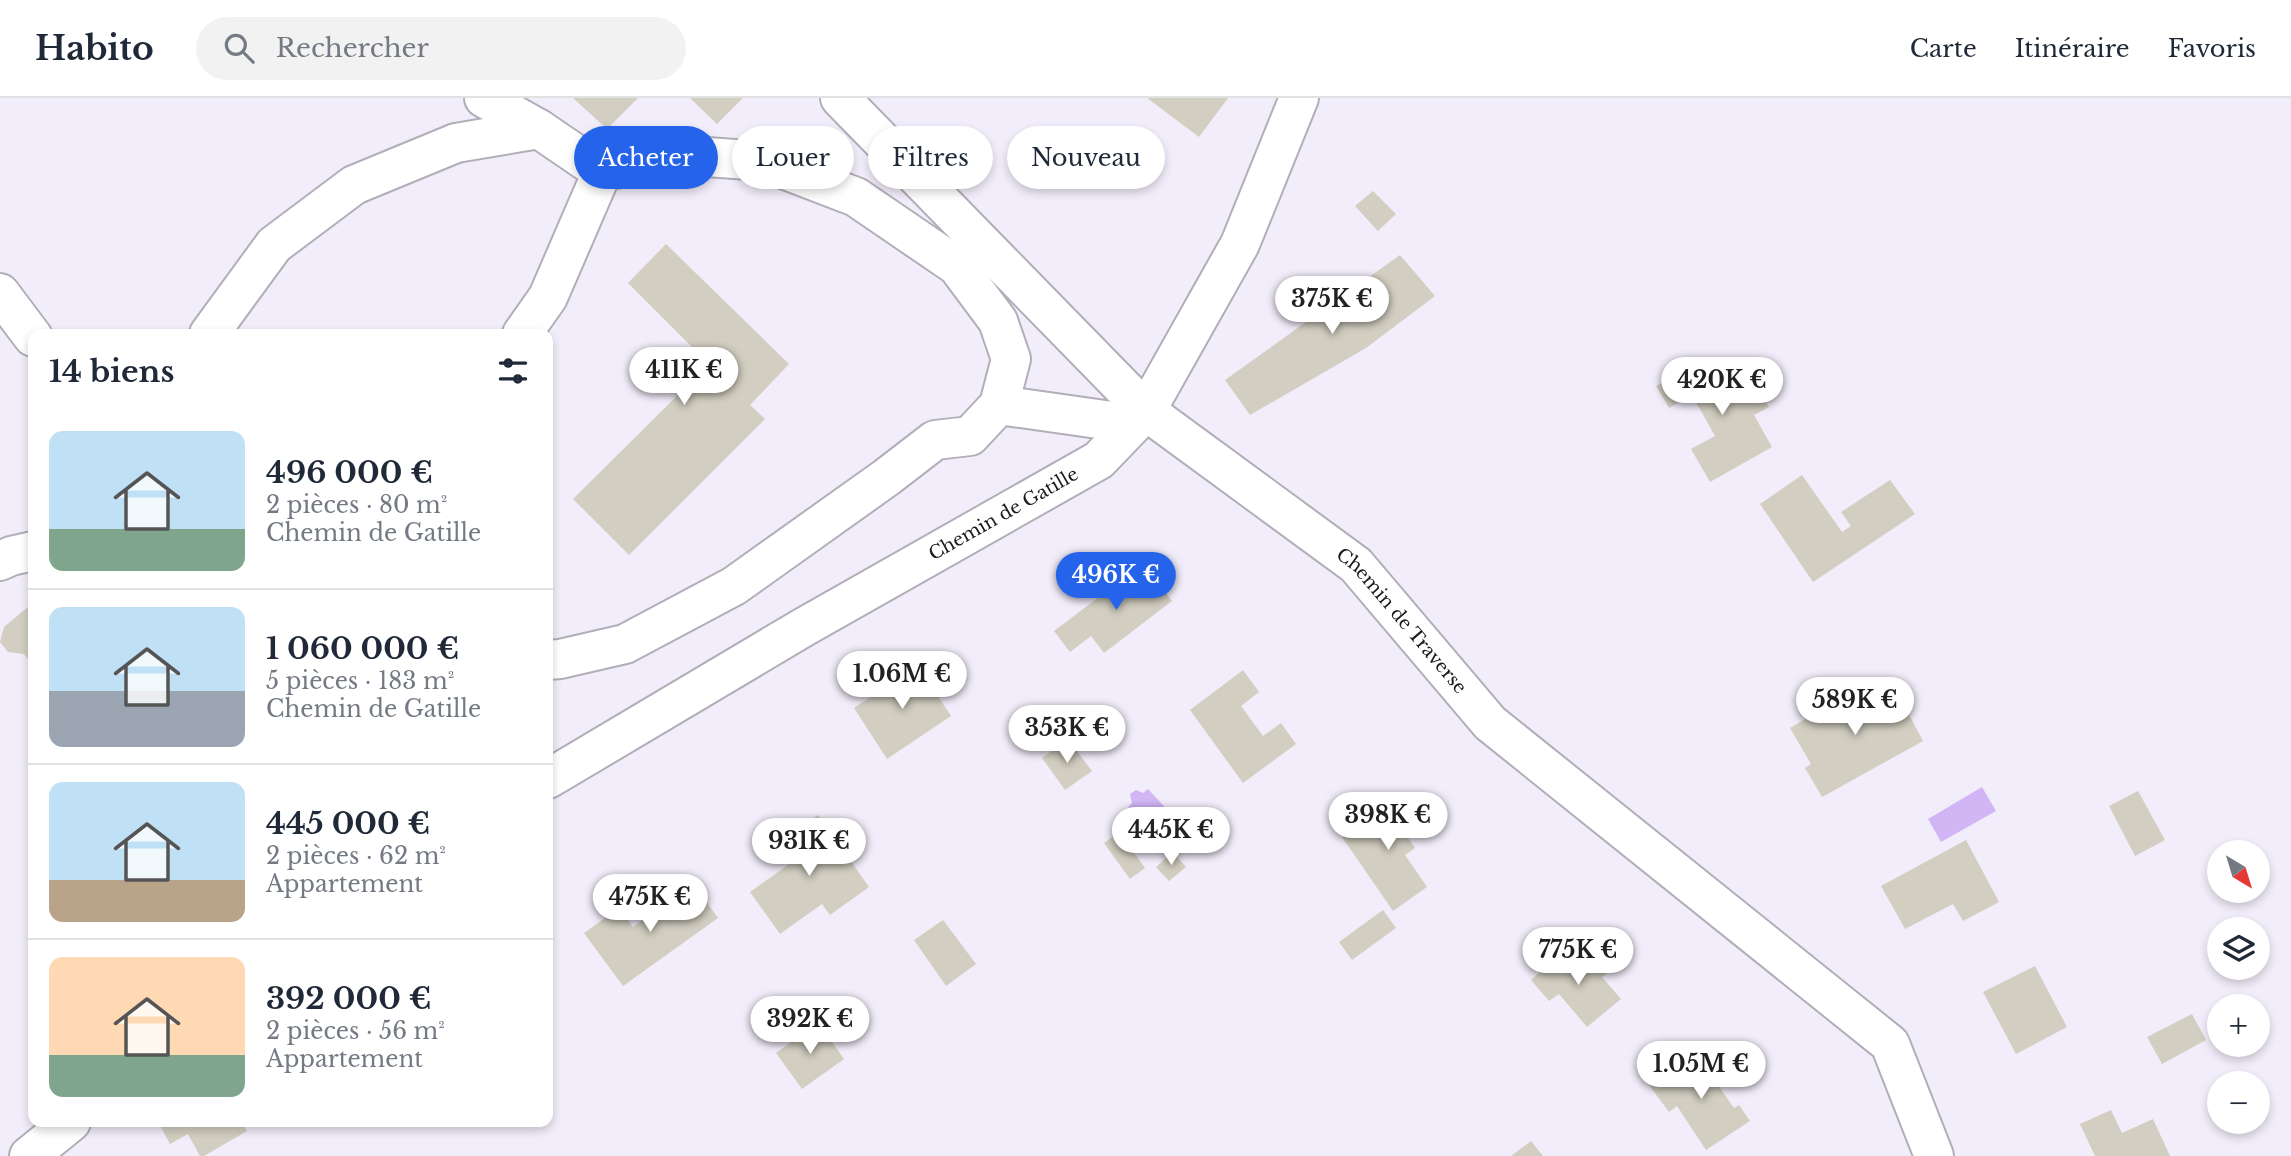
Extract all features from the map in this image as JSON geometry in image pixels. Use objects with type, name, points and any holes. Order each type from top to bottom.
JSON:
[{"type":"street","points":[[484,98],[539,129],[574,153]]},
{"type":"street","name":"Chemin de Traverse","points":[[840,98],[1139,418],[1356,565],[1490,723],[1890,1044],[1934,1156]]},
{"type":"street","name":"Chemin de Gatille","points":[[553,776],[804,627],[1099,460],[1139,418],[1240,244],[1299,98]]},
{"type":"street","points":[[213,329],[274,245],[355,186],[456,143],[539,129]]},
{"type":"street","points":[[553,660],[625,645],[734,586],[935,440],[970,436],[999,405],[1012,359],[998,321],[957,266],[856,197],[762,161],[718,158]]},
{"type":"street","points":[[526,329],[548,297],[595,189]]},
{"type":"street","points":[[0,293],[28,330]]},
{"type":"street","points":[[999,405],[1139,418]]},
{"type":"street","points":[[29,1156],[65,1127]]},
{"type":"shaded area","points":[[1982,787],[1996,811],[1941,842],[1928,819]]},
{"type":"shaded area","points":[[1148,789],[1185,829],[1165,848],[1128,807],[1132,803],[1130,794],[1136,790],[1143,793]]},
{"type":"building","points":[[573,98],[638,98],[610,126],[604,126]]},
{"type":"building","points":[[690,98],[743,98],[717,124]]},
{"type":"building","points":[[1147,98],[1228,98],[1199,137]]},
{"type":"building","points":[[1373,191],[1396,214],[1378,231],[1355,206]]},
{"type":"building","points":[[666,244],[789,364],[750,405],[765,419],[629,555],[573,499],[696,377],[702,382],[714,369],[628,283]]},
{"type":"building","points":[[1400,255],[1435,296],[1366,348],[1250,415],[1225,380]]},
{"type":"building","points":[[1701,361],[1709,376],[1727,366],[1738,386],[1753,378],[1769,407],[1754,415],[1772,447],[1710,482],[1691,449],[1715,436],[1692,395],[1669,408],[1656,386]]},
{"type":"building","points":[[1802,475],[1842,532],[1851,526],[1841,512],[1890,480],[1915,514],[1813,582],[1760,504]]},
{"type":"building","points":[[1144,563],[1172,601],[1104,653],[1091,636],[1070,652],[1054,631]]},
{"type":"building","points":[[28,607],[28,659],[24,654],[8,652],[0,642],[4,627]]},
{"type":"building","points":[[918,666],[951,716],[887,759],[854,708],[881,690],[875,682],[889,672],[895,681]]},
{"type":"building","points":[[1243,670],[1259,692],[1241,706],[1263,736],[1281,723],[1296,744],[1243,783],[1190,710]]},
{"type":"building","points":[[1890,679],[1923,741],[1822,797],[1805,768],[1811,764],[1790,728],[1846,695],[1850,701]]},
{"type":"building","points":[[1068,739],[1092,771],[1065,790],[1042,758]]},
{"type":"building","points":[[2138,791],[2165,840],[2135,856],[2109,806]]},
{"type":"building","points":[[1403,794],[1421,820],[1404,832],[1415,848],[1405,855],[1427,887],[1393,911],[1342,837]]},
{"type":"building","points":[[818,815],[869,887],[830,915],[822,904],[780,934],[750,892],[792,862],[778,843]]},
{"type":"building","points":[[1119,832],[1145,868],[1130,879],[1104,843]]},
{"type":"building","points":[[1966,840],[1999,902],[1963,921],[1953,904],[1905,929],[1881,886]]},
{"type":"building","points":[[1173,852],[1186,867],[1169,881],[1156,867]]},
{"type":"building","points":[[693,883],[718,918],[623,986],[584,933],[619,908],[633,927]]},
{"type":"building","points":[[1383,910],[1396,928],[1352,960],[1339,942]]},
{"type":"building","points":[[943,920],[976,964],[946,986],[914,940]]},
{"type":"building","points":[[1563,952],[1571,961],[1581,952],[1594,967],[1599,964],[1607,973],[1602,977],[1621,999],[1587,1027],[1559,994],[1549,1001],[1531,980]]},
{"type":"building","points":[[2035,966],[2067,1027],[2016,1054],[1983,992]]},
{"type":"building","points":[[2192,1014],[2206,1040],[2162,1064],[2147,1037]]},
{"type":"building","points":[[818,1022],[844,1059],[802,1089],[776,1053]]},
{"type":"building","points":[[1707,1055],[1726,1081],[1718,1085],[1734,1108],[1739,1105],[1750,1121],[1706,1150],[1677,1106],[1669,1112],[1649,1085],[1674,1066],[1680,1075]]},
{"type":"building","points":[[2111,1110],[2122,1133],[2153,1119],[2170,1156],[2095,1156],[2080,1124]]},
{"type":"building","points":[[161,1127],[245,1127],[247,1131],[204,1156],[200,1156],[188,1134],[170,1144]]},
{"type":"building","points":[[1531,1141],[1543,1156],[1511,1156]]}]
